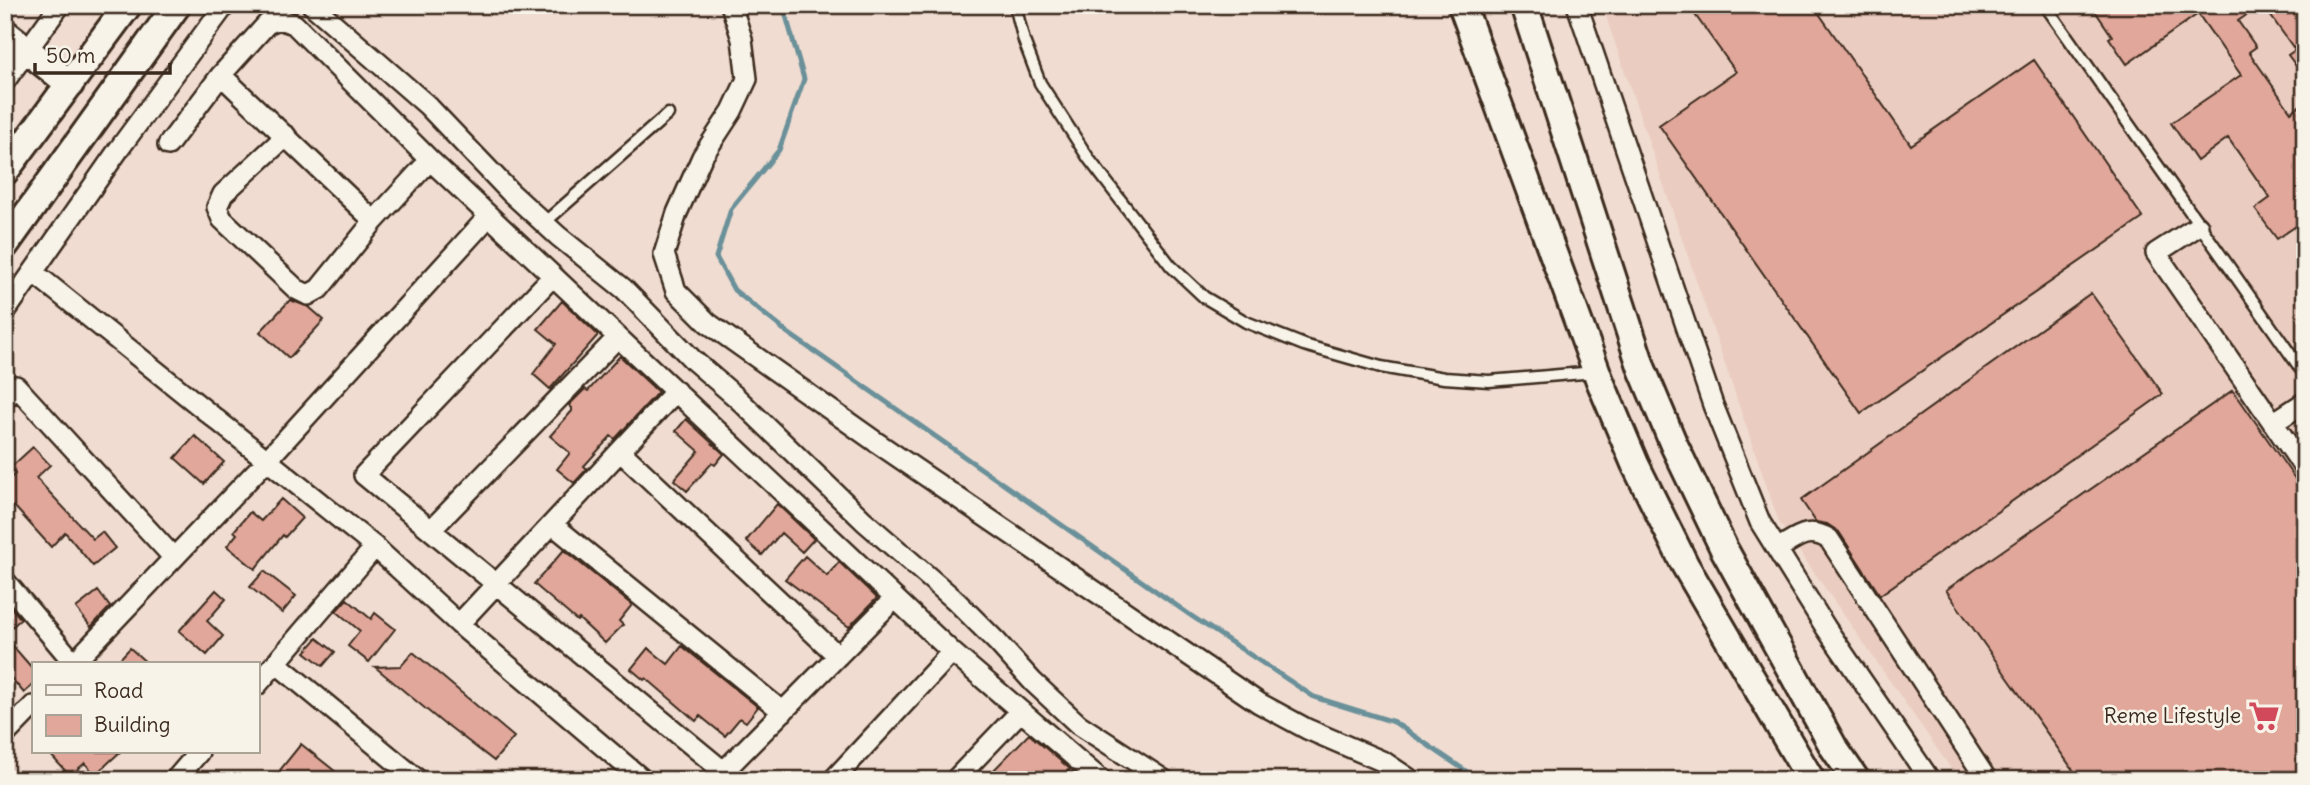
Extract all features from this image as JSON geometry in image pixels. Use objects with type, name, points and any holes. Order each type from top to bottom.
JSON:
[{"type":"main road","points":[[97,46],[106,5]]},
{"type":"main road","points":[[5,171],[128,5]]},
{"type":"main road","points":[[5,245],[177,5]]},
{"type":"main road","points":[[1462,5],[1597,372],[1635,464],[1685,565],[1811,780]]},
{"type":"main road","points":[[1524,5],[1642,369],[1674,445],[1730,561],[1834,748],[1856,780]]},
{"type":"main road","points":[[5,33],[70,84]]},
{"type":"street","points":[[5,81],[60,5]]},
{"type":"street","points":[[5,312],[119,149],[225,5]]},
{"type":"street","points":[[312,5],[427,105],[510,192],[544,223],[624,289],[693,360],[736,397],[854,512],[955,600],[1033,682],[1078,724],[1164,780]]},
{"type":"street","points":[[731,5],[742,38],[747,79],[732,111],[702,157],[677,212],[664,254],[676,291],[708,323],[876,442],[1259,703],[1307,729],[1384,762],[1411,780]]},
{"type":"street","points":[[1577,5],[1713,405],[1760,523],[1826,628],[1930,780]]},
{"type":"street","points":[[168,145],[221,75],[267,24],[279,19],[294,24],[489,216],[952,652],[1090,776]]},
{"type":"street","points":[[221,75],[374,221]]},
{"type":"street","points":[[286,136],[223,194],[217,208],[222,219],[296,289],[308,295],[319,289],[374,221],[430,160]]},
{"type":"street","points":[[75,662],[267,460],[489,216]]},
{"type":"street","points":[[2198,226],[2157,254],[2305,469]]},
{"type":"street","points":[[33,272],[375,547],[635,777]]},
{"type":"street","points":[[553,276],[364,475],[729,776],[783,712],[895,598]]},
{"type":"street","points":[[431,530],[618,337]]},
{"type":"street","points":[[5,400],[16,386],[174,558]]},
{"type":"street","points":[[459,624],[676,391]]},
{"type":"street","points":[[2273,423],[2305,402]]},
{"type":"street","points":[[620,451],[838,656]]},
{"type":"street","points":[[552,524],[783,712]]},
{"type":"street","points":[[1776,549],[1809,532],[1819,533],[1829,539],[1987,780]]},
{"type":"street","points":[[259,683],[375,547]]},
{"type":"street","points":[[5,581],[71,662]]},
{"type":"street","points":[[832,780],[952,652]]},
{"type":"street","points":[[276,663],[418,780]]},
{"type":"street","points":[[5,735],[32,707]]},
{"type":"street","points":[[955,780],[1020,712]]},
{"type":"street","points":[[175,780],[198,754]]},
{"type":"lane","points":[[1015,5],[1024,41],[1040,83],[1089,159],[1171,266],[1204,296],[1246,322],[1304,345],[1381,367],[1444,379],[1489,382],[1597,372]]},
{"type":"lane","points":[[2045,5],[2305,375]]},
{"type":"lane","points":[[544,223],[668,114]]},
{"type":"shaded area","points":[[1602,5],[2305,5],[2305,780],[1959,780],[1779,522]]},
{"type":"building","points":[[1688,5],[1813,5],[1911,145],[2034,60],[2143,218],[1861,413],[1659,125],[1736,72]]},
{"type":"building","points":[[2091,5],[2261,5],[2238,21],[2256,47],[2249,52],[2291,112],[2305,102],[2305,220],[2277,239],[2255,209],[2270,198],[2228,138],[2197,161],[2171,123],[2241,75],[2198,14],[2127,64]]},
{"type":"building","points":[[2263,5],[2305,5],[2305,78],[2288,55],[2295,50]]},
{"type":"building","points":[[2091,293],[2163,394],[1880,595],[1839,532],[1827,524],[1816,522],[1801,500]]},
{"type":"building","points":[[290,300],[309,307],[324,320],[289,358],[260,332]]},
{"type":"building","points":[[562,301],[598,335],[550,389],[533,374],[556,344],[538,329]]},
{"type":"building","points":[[620,356],[658,392],[615,439],[611,436],[584,466],[587,469],[574,483],[557,469],[570,453],[550,436],[572,411],[569,405],[585,389],[588,391]]},
{"type":"building","points":[[2233,390],[2305,493],[2305,780],[2080,780],[1946,590]]},
{"type":"building","points":[[686,419],[724,454],[715,465],[712,463],[687,491],[674,480],[699,451],[676,431]]},
{"type":"building","points":[[195,436],[224,462],[204,484],[175,458]]},
{"type":"building","points":[[33,447],[50,465],[36,478],[93,539],[102,532],[115,548],[93,566],[65,532],[51,547],[14,506],[5,514],[5,483],[15,474],[10,468]]},
{"type":"building","points":[[281,499],[302,518],[285,537],[283,535],[255,569],[227,546],[237,534],[234,531],[250,512],[261,521]]},
{"type":"building","points":[[777,504],[814,539],[802,552],[781,533],[762,555],[746,541]]},
{"type":"building","points":[[564,550],[632,605],[619,621],[623,625],[605,643],[534,584]]},
{"type":"building","points":[[805,556],[827,576],[839,562],[877,598],[849,627],[785,579]]},
{"type":"building","points":[[264,571],[296,596],[282,613],[250,587]]},
{"type":"building","points":[[216,590],[226,599],[207,621],[223,636],[207,655],[179,631]]},
{"type":"building","points":[[98,591],[110,607],[91,627],[76,608]]},
{"type":"building","points":[[347,599],[371,619],[375,613],[395,629],[369,662],[348,646],[360,631],[336,611]]},
{"type":"building","points":[[5,600],[21,619],[5,633]]},
{"type":"building","points":[[5,637],[32,668],[32,686],[24,693],[5,671]]},
{"type":"building","points":[[317,638],[335,652],[323,666],[305,652]]},
{"type":"building","points":[[682,646],[758,707],[746,722],[740,718],[725,736],[700,716],[696,721],[646,678],[644,680],[631,669],[648,648],[668,664]]},
{"type":"building","points":[[130,648],[146,662],[117,662]]},
{"type":"building","points":[[413,652],[514,737],[494,761],[445,725],[375,667],[401,666]]},
{"type":"building","points":[[1029,734],[1070,769],[1060,780],[984,780]]},
{"type":"building","points":[[301,744],[346,780],[292,780],[280,770]]},
{"type":"building","points":[[50,754],[118,754],[95,775],[85,763],[70,776]]},
{"type":"waterway","points":[[783,5],[804,79],[779,150],[731,209],[716,257],[734,290],[788,333],[1190,615],[1314,697],[1394,722],[1479,780]]},
{"type":"place","name":"Reme Lifestyle","points":[[2264,716]]}]
